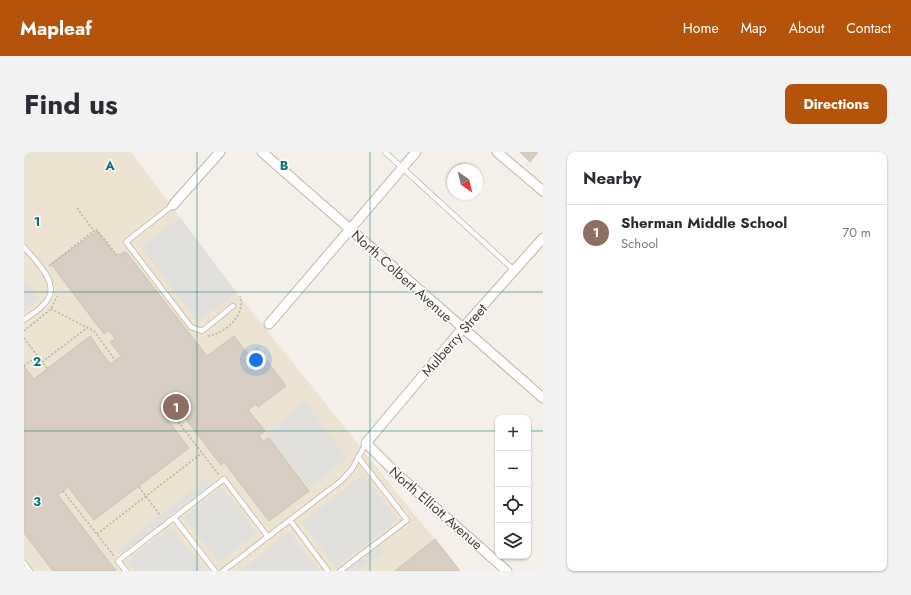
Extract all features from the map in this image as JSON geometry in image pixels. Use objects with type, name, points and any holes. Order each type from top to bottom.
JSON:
[{"type":"street","points":[[173,205],[220,152]]},
{"type":"street","name":"North Colbert Avenue","points":[[262,152],[462,329],[543,398]]},
{"type":"street","points":[[269,324],[351,230],[416,152]]},
{"type":"street","points":[[497,152],[543,191]]},
{"type":"street","name":"Mulberry Street","points":[[366,443],[462,329],[543,238]]},
{"type":"street","name":"North Elliott Avenue","points":[[366,443],[396,473],[508,571]]},
{"type":"lane","points":[[385,152],[514,270]]},
{"type":"lane","points":[[173,205],[126,242],[192,327],[196,330],[202,331],[233,306]]},
{"type":"lane","points":[[24,247],[47,278],[51,286],[51,292],[49,298],[44,304],[24,320]]},
{"type":"lane","points":[[223,571],[341,481],[352,469],[366,443]]},
{"type":"lane","points":[[340,571],[407,520],[358,457]]},
{"type":"lane","points":[[126,571],[118,561],[224,479],[268,536]]},
{"type":"lane","points":[[174,518],[215,571]]},
{"type":"lane","points":[[290,520],[328,571]]},
{"type":"lane","points":[[24,562],[30,571]]},
{"type":"path","points":[[77,208],[94,231]]},
{"type":"path","points":[[50,271],[47,267],[96,229],[118,256],[125,250]]},
{"type":"path","points":[[24,331],[51,309],[56,302],[57,295]]},
{"type":"path","points":[[202,337],[213,335],[232,323],[239,316],[242,303],[240,296]]},
{"type":"path","points":[[51,309],[94,331],[116,360]]},
{"type":"path","points":[[42,362],[86,328]]},
{"type":"path","points":[[24,338],[47,368]]},
{"type":"path","points":[[24,366],[38,356]]},
{"type":"path","points":[[166,406],[223,480]]},
{"type":"path","points":[[97,534],[202,453]]},
{"type":"path","points":[[138,487],[160,515]]},
{"type":"path","points":[[63,491],[118,561]]},
{"type":"shaded area","points":[[24,152],[131,152],[236,292],[460,571],[24,571]]},
{"type":"shaded area","points":[[180,217],[236,292],[198,322],[141,247]]},
{"type":"shaded area","points":[[24,277],[39,299],[24,311]]},
{"type":"shaded area","points":[[305,402],[347,458],[309,487],[266,433]]},
{"type":"shaded area","points":[[363,475],[398,520],[336,567],[302,523]]},
{"type":"shaded area","points":[[209,477],[213,483],[122,554],[118,548]]},
{"type":"shaded area","points":[[222,487],[257,533],[219,562],[184,517]]},
{"type":"shaded area","points":[[171,527],[205,571],[135,571],[127,561]]},
{"type":"shaded area","points":[[289,532],[319,571],[240,571]]},
{"type":"shaded area","points":[[379,545],[384,551],[358,571],[346,571]]},
{"type":"building","points":[[520,152],[538,152],[530,162]]},
{"type":"building","points":[[97,231],[118,258],[126,252],[207,356],[234,336],[248,355],[257,348],[286,386],[258,407],[256,404],[248,410],[265,431],[259,436],[263,441],[269,438],[309,491],[269,521],[224,462],[221,465],[172,401],[160,410],[189,448],[94,520],[68,487],[58,495],[116,571],[53,571],[24,533],[24,366],[34,379],[90,336],[110,364],[121,356],[110,342],[115,339],[109,330],[104,334],[51,264]]},
{"type":"building","points":[[435,539],[460,571],[395,571]]},
{"type":"place","name":"Sherman Middle School","points":[[176,407]]}]
